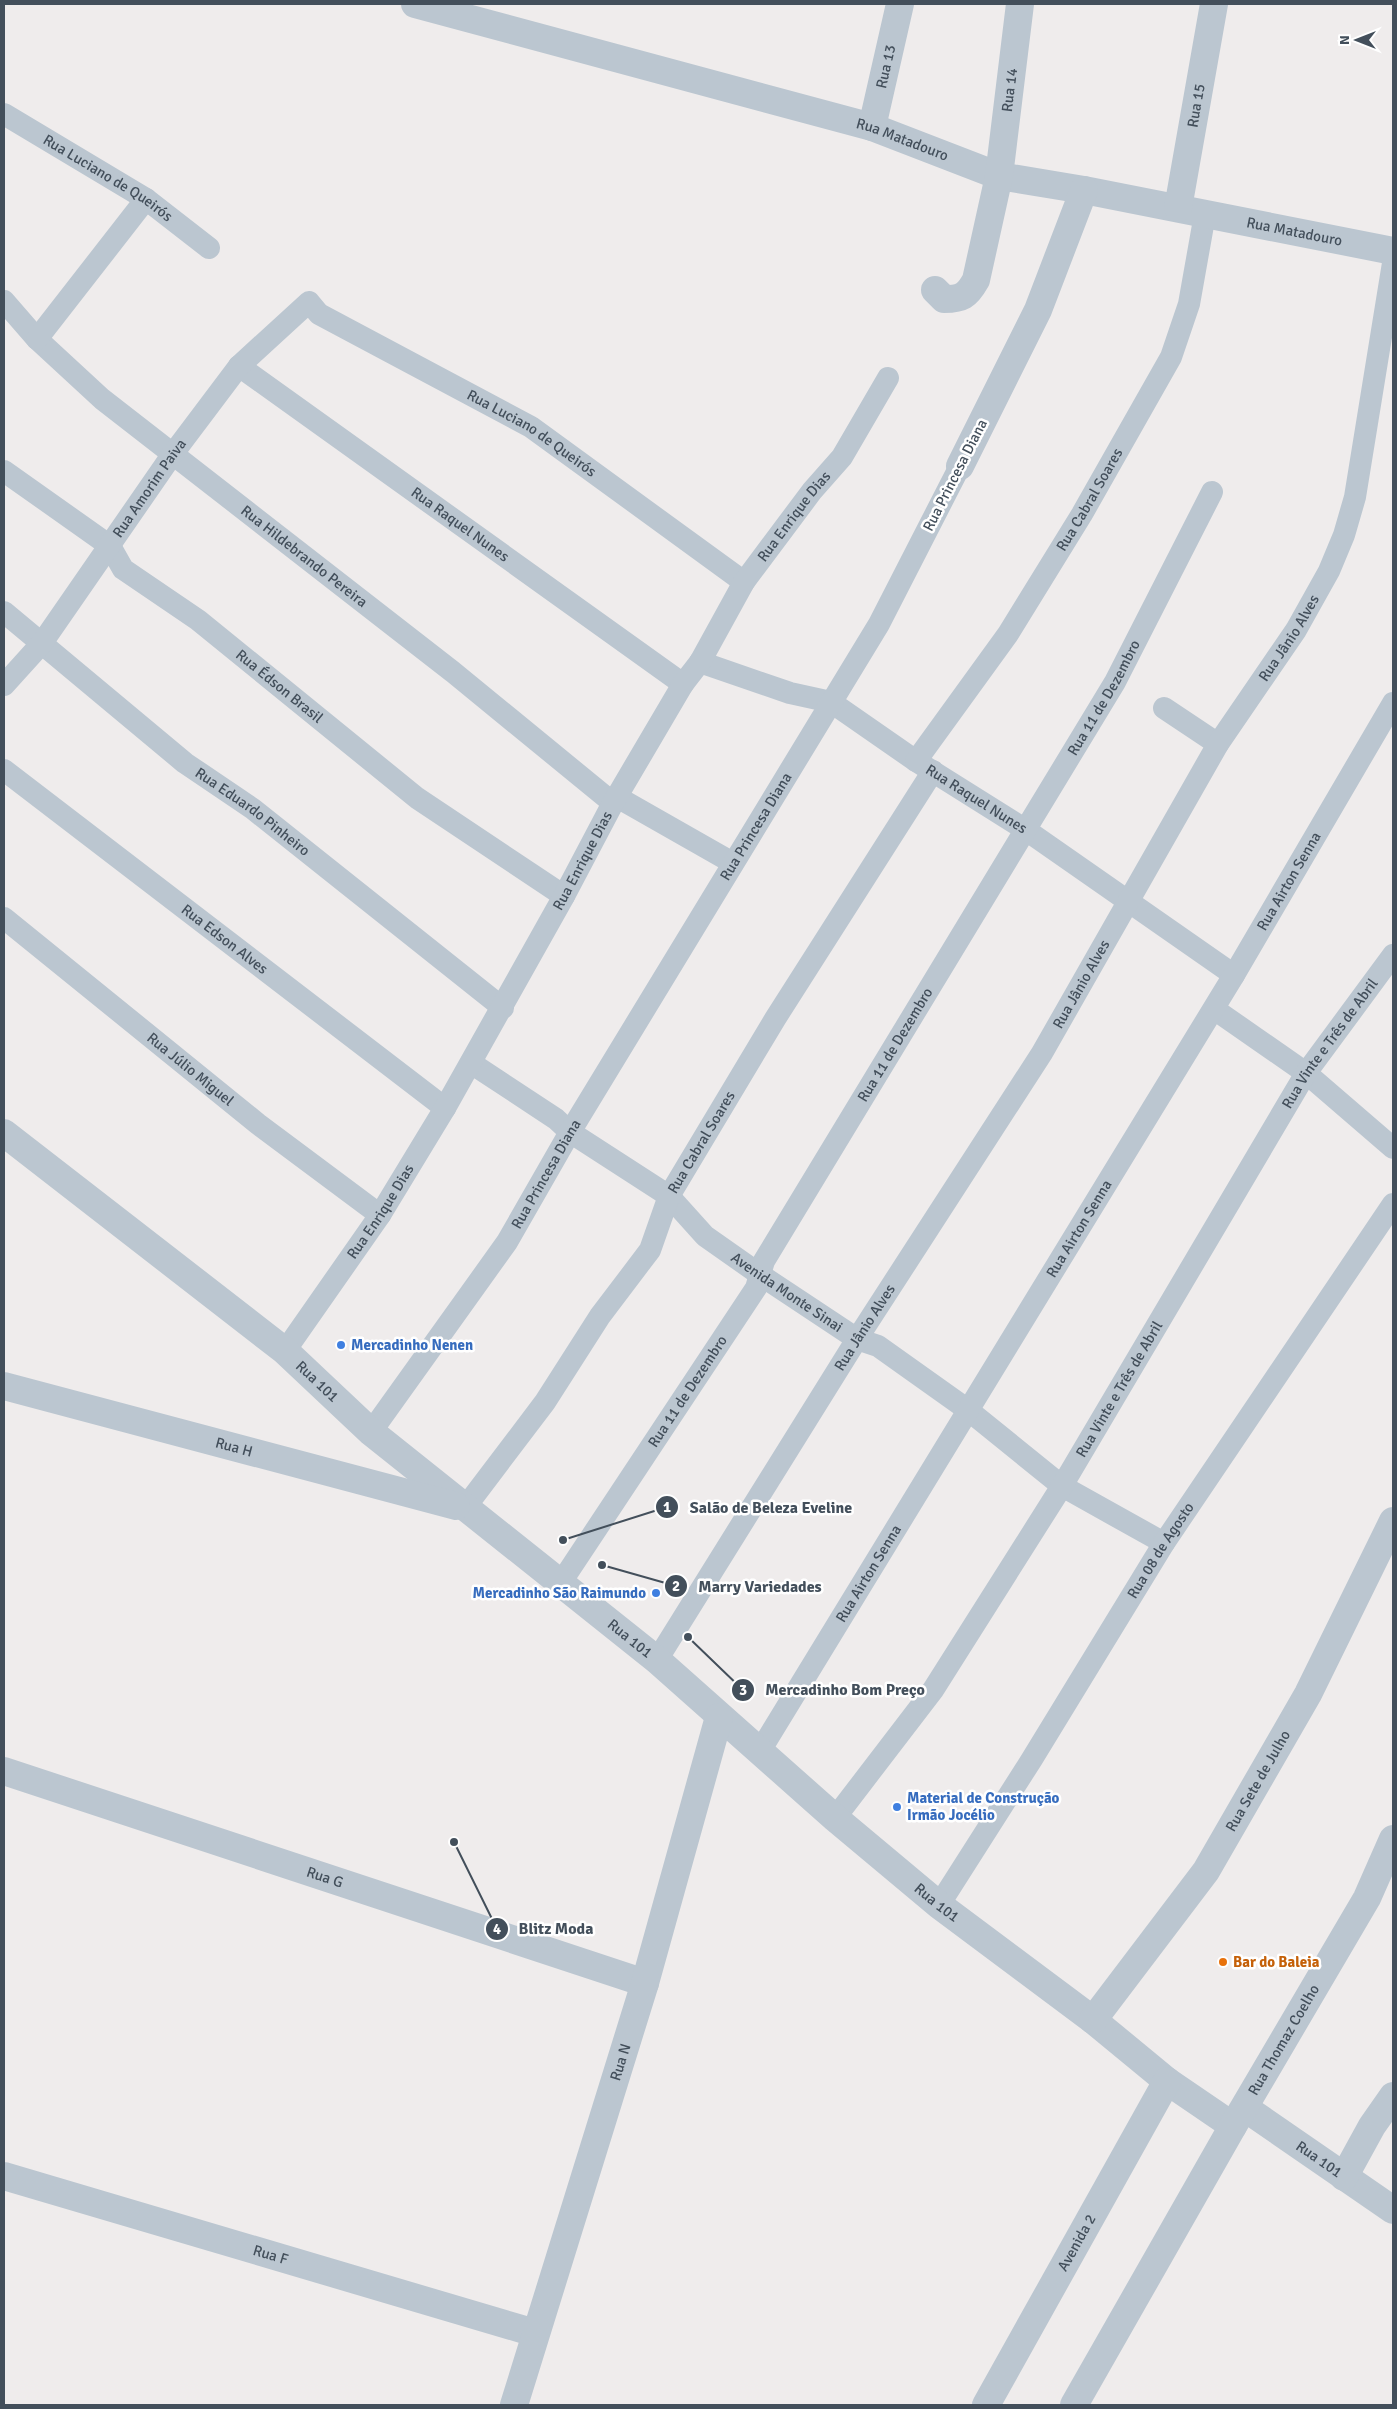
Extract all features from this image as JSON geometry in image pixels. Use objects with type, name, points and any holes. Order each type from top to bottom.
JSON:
[{"type":"street","name":"Rua Matadouro","points":[[416,4],[872,128],[999,176],[1084,190],[1393,251]]},
{"type":"street","name":"Rua 13","points":[[872,128],[900,4]]},
{"type":"street","name":"Rua 14","points":[[999,176],[1020,4]]},
{"type":"street","name":"Rua 15","points":[[1178,208],[1214,4]]},
{"type":"street","points":[[935,290],[944,299],[961,297],[970,292],[976,280],[999,176]]},
{"type":"street","name":"Rua Princesa Diana","points":[[960,466],[1038,310],[1084,190]]},
{"type":"street","name":"Rua 101","points":[[4,1133],[285,1351],[371,1432],[464,1509],[657,1660],[719,1717],[938,1905],[1093,2020],[1167,2080],[1239,2117],[1344,2177],[1393,2210]]},
{"type":"street","name":"Rua H","points":[[4,1386],[464,1509]]},
{"type":"street","name":"Rua Sete de Julho","points":[[1093,2020],[1206,1872],[1308,1694],[1393,1521]]},
{"type":"street","name":"Rua N","points":[[514,2405],[645,1982],[719,1717]]},
{"type":"street","name":"Rua G","points":[[4,1771],[645,1982]]},
{"type":"street","name":"Rua Thomaz Coelho","points":[[1239,2117],[1367,1898],[1393,1839]]},
{"type":"street","name":"Avenida 2","points":[[986,2405],[1167,2080]]},
{"type":"street","points":[[1344,2177],[1372,2126],[1393,2096]]},
{"type":"street","points":[[1074,2405],[1239,2117]]},
{"type":"street","name":"Rua F","points":[[4,2176],[535,2333]]},
{"type":"lane","name":"Rua Luciano de Queirós","points":[[4,114],[146,199],[209,248]]},
{"type":"lane","points":[[37,338],[146,199]]},
{"type":"lane","name":"Rua Cabral Soares","points":[[464,1509],[545,1402],[600,1316],[650,1250],[669,1196],[924,766],[1082,514],[1171,357],[1189,304],[1205,214]]},
{"type":"lane","name":"Rua Jânio Alves","points":[[657,1660],[856,1339],[1042,1053],[1218,744],[1296,630],[1330,571],[1344,535],[1355,497],[1393,263]]},
{"type":"lane","name":"Rua Hildebrando Pereira","points":[[4,301],[37,338],[102,399],[172,456],[453,672],[615,800],[733,863]]},
{"type":"lane","name":"Rua Luciano de Queirós","points":[[309,302],[319,314],[531,427],[744,582]]},
{"type":"lane","name":"Rua Amorim Paiva","points":[[4,685],[42,643],[172,456],[239,366],[309,302]]},
{"type":"lane","name":"Rua Raquel Nunes","points":[[239,366],[683,684]]},
{"type":"lane","name":"Rua Enrique Dias","points":[[285,1351],[380,1215],[445,1108],[503,1008],[615,800],[683,684],[700,662],[744,582],[812,491],[842,457],[888,378]]},
{"type":"lane","name":"Rua Princesa Diana","points":[[371,1432],[507,1242],[570,1132],[879,624],[960,466]]},
{"type":"lane","name":"Rua Édson Brasil","points":[[4,471],[110,546],[123,569],[198,620],[418,798],[564,896]]},
{"type":"lane","name":"Rua 11 de Dezembro","points":[[560,1584],[756,1288],[764,1261],[1116,682],[1212,492]]},
{"type":"lane","name":"Rua Eduardo Pinheiro","points":[[4,612],[185,763],[253,809],[503,1008]]},
{"type":"lane","name":"Rua Raquel Nunes","points":[[700,662],[790,693],[831,702],[924,766],[1026,830],[1234,975]]},
{"type":"lane","name":"Rua Airton Senna","points":[[760,1751],[1214,1009],[1393,703]]},
{"type":"lane","points":[[1164,708],[1218,744]]},
{"type":"lane","name":"Rua Edson Alves","points":[[4,770],[445,1108]]},
{"type":"lane","name":"Rua Júlio Miguel","points":[[4,918],[258,1124],[380,1215]]},
{"type":"lane","name":"Rua Vinte e Três de Abril","points":[[835,1818],[933,1690],[1062,1486],[1306,1073],[1393,955]]},
{"type":"lane","points":[[1214,1009],[1306,1073],[1393,1148]]},
{"type":"lane","name":"Avenida Monte Sinai","points":[[471,1062],[556,1119],[570,1132],[669,1196],[705,1236],[759,1274],[856,1339],[878,1346],[968,1410],[1062,1486],[1164,1543]]},
{"type":"lane","name":"Rua 08 de Agosto","points":[[938,1905],[1032,1759],[1164,1543],[1393,1204]]},
{"type":"place","name":"Mercadinho Nenen","points":[[341,1345]]},
{"type":"place","name":"Salão de Beleza Eveline","points":[[563,1540]]},
{"type":"place","name":"Marry Variedades","points":[[602,1565]]},
{"type":"place","name":"Mercadinho São Raimundo","points":[[656,1593]]},
{"type":"place","name":"Mercadinho Bom Preço","points":[[688,1637]]},
{"type":"place","name":"Material de Construção Irmão Jocélio","points":[[897,1807]]},
{"type":"place","name":"Blitz Moda","points":[[454,1842]]},
{"type":"place","name":"Bar do Baleia","points":[[1223,1962]]}]
